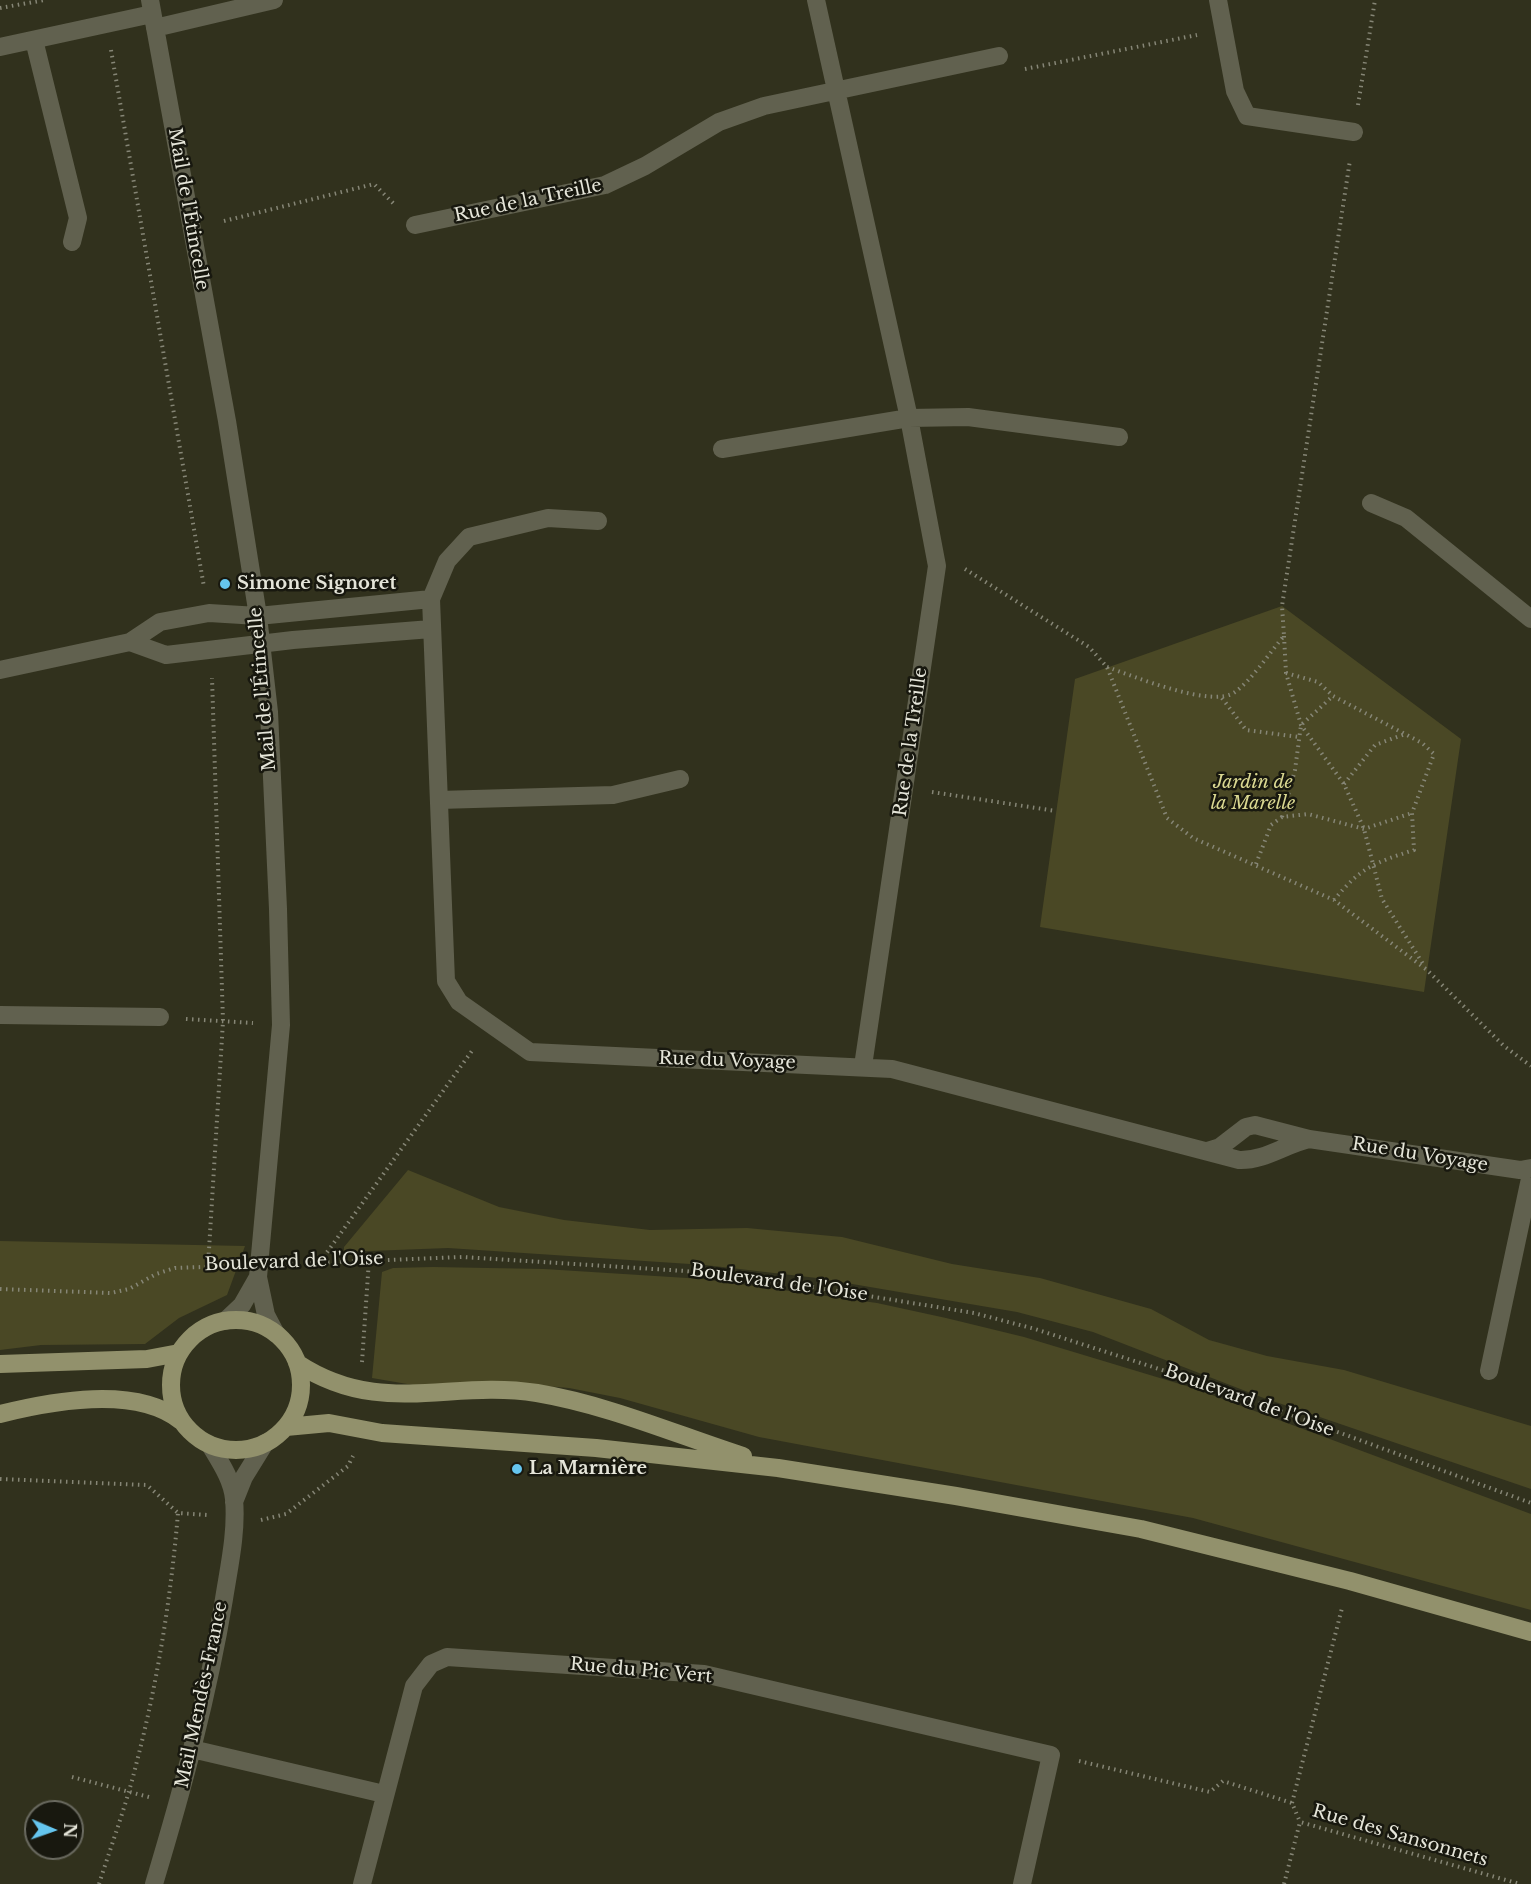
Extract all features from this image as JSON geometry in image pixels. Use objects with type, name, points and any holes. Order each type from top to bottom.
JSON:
[{"type":"main road","points":[[0,1413],[53,1403],[108,1399],[154,1407],[181,1421],[199,1439],[210,1445],[241,1450],[265,1443],[286,1427],[298,1403],[300,1377],[289,1347],[276,1334],[252,1322],[225,1321],[199,1331],[179,1353],[173,1366],[171,1394],[181,1421]]},
{"type":"main road","points":[[0,1364],[147,1359],[179,1353]]},
{"type":"main road","points":[[297,1364],[332,1383],[360,1391],[402,1395],[509,1391],[566,1399],[612,1411],[778,1468]]},
{"type":"main road","points":[[286,1427],[329,1423],[382,1433],[596,1448],[778,1468],[1065,1514],[1152,1532],[1350,1581],[1531,1632]]},
{"type":"street","points":[[0,47],[152,14],[274,0]]},
{"type":"street","name":"Rue de la Treille","points":[[816,0],[909,418],[937,566],[862,1066]]},
{"type":"street","points":[[1218,0],[1235,91],[1247,116],[1354,132]]},
{"type":"street","name":"Mail de l'Étincelle","points":[[152,14],[227,420],[262,645],[270,735],[281,1025],[258,1271],[266,1315],[276,1334]]},
{"type":"street","points":[[34,40],[78,218],[72,242]]},
{"type":"street","name":"Rue de la Treille","points":[[415,225],[605,185],[645,166],[719,122],[764,106],[999,56]]},
{"type":"street","points":[[722,449],[909,418],[968,417],[1119,437]]},
{"type":"street","points":[[1371,503],[1406,518],[1531,619]]},
{"type":"street","name":"Rue du Voyage","points":[[598,521],[548,518],[469,537],[447,561],[431,599],[446,981],[459,1002],[530,1052],[892,1069],[1231,1159],[1252,1161],[1264,1158],[1291,1143],[1309,1139]]},
{"type":"street","points":[[0,670],[130,642],[160,622],[209,614],[258,616],[431,599]]},
{"type":"street","points":[[130,642],[166,655],[431,629]]},
{"type":"street","points":[[439,800],[613,795],[680,779]]},
{"type":"street","points":[[0,1016],[160,1017]]},
{"type":"street","name":"Rue du Voyage","points":[[1207,1151],[1220,1147],[1246,1127],[1255,1125],[1309,1139],[1520,1170],[1531,1168]]},
{"type":"street","points":[[1489,1371],[1531,1174]]},
{"type":"street","name":"Mail de l'Étincelle","points":[[225,1321],[242,1305],[258,1271]]},
{"type":"street","name":"Mail Mendès-France","points":[[234,1502],[244,1477],[265,1443]]},
{"type":"street","name":"Mail Mendès-France","points":[[154,1884],[192,1749],[219,1630],[231,1547],[234,1502],[228,1476],[210,1445]]},
{"type":"street","name":"Rue du Pic Vert","points":[[362,1884],[414,1686],[431,1665],[447,1657],[704,1674],[1051,1755]]},
{"type":"street","points":[[192,1749],[384,1794]]},
{"type":"street","points":[[1022,1884],[1051,1755]]},
{"type":"path","points":[[0,9],[45,0]]},
{"type":"path","points":[[1375,0],[1282,606],[1286,673],[1301,725],[1344,784],[1364,829],[1382,899],[1427,970]]},
{"type":"path","points":[[999,56],[1009,72],[1224,30]]},
{"type":"path","points":[[224,221],[374,184],[415,225]]},
{"type":"path","points":[[937,566],[964,568],[1089,647],[1107,667],[1167,818],[1193,838],[1334,900],[1427,970],[1504,1046],[1531,1066]]},
{"type":"path","points":[[1107,667],[1187,693],[1222,698],[1235,693],[1284,636]]},
{"type":"path","points":[[1286,673],[1318,682],[1333,696],[1422,743],[1434,754],[1412,813],[1414,850],[1374,863],[1353,878],[1334,900]]},
{"type":"path","points":[[1282,817],[1295,770],[1301,725],[1333,696]]},
{"type":"path","points":[[1222,698],[1246,730],[1299,737]]},
{"type":"path","points":[[1344,784],[1375,745],[1405,734]]},
{"type":"path","points":[[904,788],[1056,811]]},
{"type":"path","points":[[1256,864],[1271,825],[1282,817],[1308,814],[1364,829],[1412,813]]},
{"type":"path","points":[[160,1017],[281,1025]]},
{"type":"path","points":[[320,1262],[490,1025]]},
{"type":"path","name":"Boulevard de l'Oise","points":[[0,1289],[111,1293],[129,1289],[156,1274],[175,1268],[258,1271],[320,1262],[463,1257],[685,1271],[788,1283],[974,1313],[1035,1329],[1218,1388],[1531,1503]]},
{"type":"path","points":[[255,1519],[260,1521],[286,1514],[342,1471],[353,1459]]},
{"type":"path","points":[[0,1479],[147,1485],[178,1513],[214,1516]]},
{"type":"path","points":[[99,1884],[137,1762],[162,1644],[174,1568],[178,1513]]},
{"type":"path","points":[[1300,1822],[1292,1803],[1350,1581]]},
{"type":"path","points":[[1051,1755],[1210,1792],[1222,1781],[1292,1803]]},
{"type":"path","points":[[72,1777],[178,1805]]},
{"type":"path","name":"Rue des Sansonnets","points":[[1284,1884],[1300,1822],[1520,1884]]},
{"type":"green space","name":"Jardin de la Marelle","points":[[1282,606],[1461,739],[1424,992],[1040,927],[1075,679]]},
{"type":"green space","points":[[408,1170],[499,1207],[564,1220],[650,1230],[747,1228],[842,1237],[952,1264],[1040,1278],[1151,1309],[1209,1340],[1267,1356],[1344,1370],[1531,1426],[1531,1489],[1261,1397],[1093,1332],[1017,1312],[817,1278],[705,1265],[448,1248],[344,1252],[344,1247]]},
{"type":"green space","points":[[0,1241],[245,1246],[227,1295],[179,1318],[145,1344],[41,1345],[0,1350]]},
{"type":"green space","points":[[393,1268],[544,1269],[703,1279],[877,1303],[1024,1337],[1193,1388],[1531,1514],[1531,1610],[1193,1518],[759,1437],[620,1398],[569,1388],[498,1382],[413,1385],[372,1378],[382,1272]]},
{"type":"place","name":"Simone Signoret","points":[[225,584]]},
{"type":"place","name":"La Marnière","points":[[517,1469]]}]
